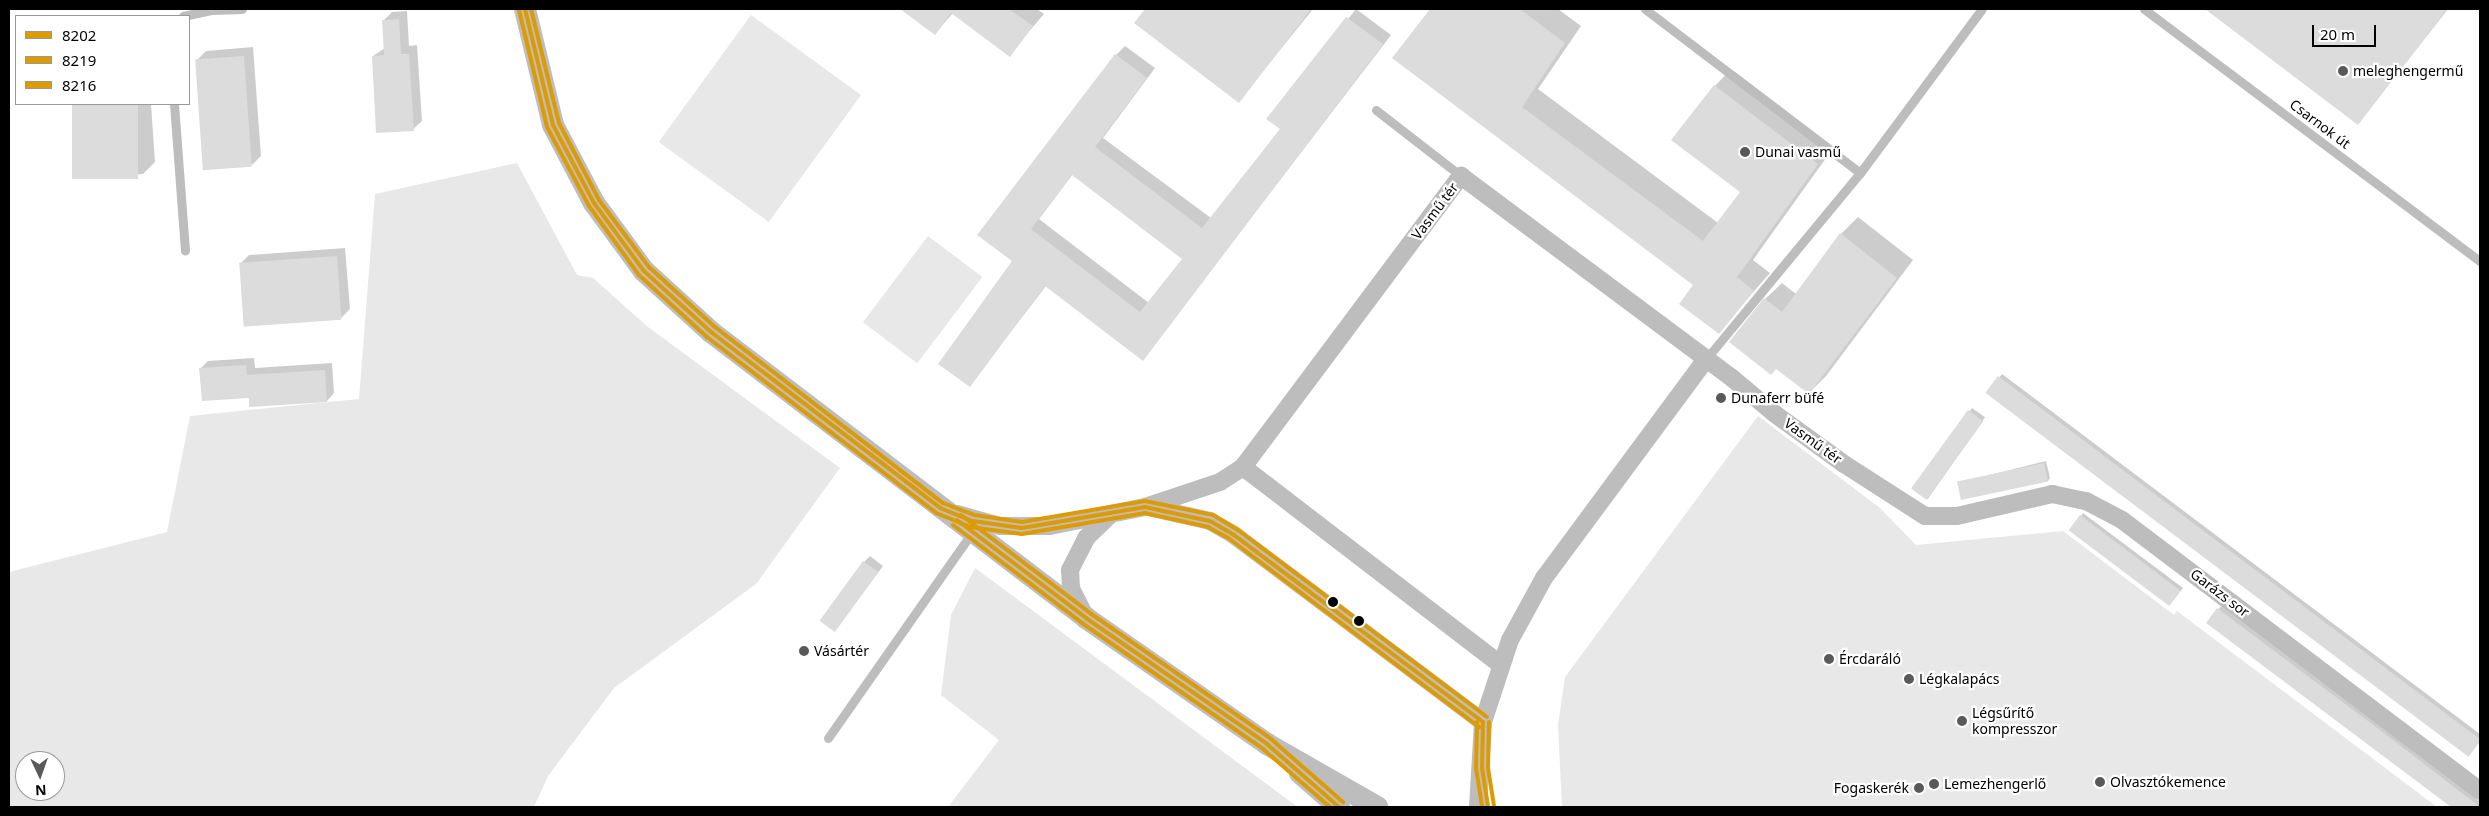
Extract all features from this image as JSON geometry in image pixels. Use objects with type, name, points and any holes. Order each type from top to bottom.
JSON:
[{"type":"street","points":[[525,9],[553,125],[594,203],[644,271],[711,332],[1086,618],[1267,744],[1377,807]]},
{"type":"street","name":"Vasmű tér","points":[[940,508],[973,521],[1022,528],[1110,516],[1145,507],[1220,482],[1243,467],[1461,176],[1844,464],[1925,516]]},
{"type":"street","points":[[1478,807],[1482,768],[1483,722],[1500,664],[1544,578],[1706,359]]},
{"type":"street","points":[[1243,467],[1500,664]]},
{"type":"street","name":"Garázs sor","points":[[1925,516],[1957,516],[2052,494],[2086,501],[2122,520],[2480,791]]},
{"type":"street","points":[[1145,507],[1210,521],[1234,536],[1483,722]]},
{"type":"street","points":[[1086,618],[1071,588],[1070,570],[1086,538],[1110,516]]},
{"type":"street","points":[[1267,744],[1339,807]]},
{"type":"street","points":[[1482,768],[1488,807]]},
{"type":"lane","points":[[189,15],[212,10],[242,9]]},
{"type":"lane","points":[[1645,9],[1860,173]]},
{"type":"lane","points":[[1706,359],[1860,173],[1982,9]]},
{"type":"lane","name":"Csarnok út","points":[[2144,9],[2480,261]]},
{"type":"lane","points":[[174,105],[185,251]]},
{"type":"lane","points":[[1376,110],[1461,176]]},
{"type":"lane","points":[[828,738],[973,530]]},
{"type":"shaded area","points":[[751,15],[861,95],[769,222],[659,142]]},
{"type":"shaded area","points":[[517,163],[577,275],[593,278],[648,327],[840,468],[756,584],[614,688],[548,776],[534,807],[9,807],[9,572],[167,532],[190,416],[359,399],[375,194]]},
{"type":"shaded area","points":[[928,236],[982,277],[917,363],[863,322]]},
{"type":"shaded area","points":[[1758,416],[1880,508],[1916,545],[2063,531],[2174,615],[2177,611],[2437,807],[1562,807],[1558,725],[1565,677]]},
{"type":"shaded area","points":[[975,568],[1298,807],[948,807],[999,740],[941,695],[951,615]]},
{"type":"building","points":[[900,9],[1009,9],[1033,26],[1010,57],[951,13],[935,35]]},
{"type":"building","points":[[1145,9],[1311,9],[1239,103],[1134,23]]},
{"type":"building","name":"Dunai vasmű","points":[[1430,9],[1520,9],[1565,43],[1522,107],[1703,241],[1740,192],[1671,140],[1714,85],[1818,164],[1737,277],[1754,291],[1719,334],[1679,304],[1693,285],[1392,58]]},
{"type":"building","name":"meleghengermű","points":[[2205,9],[2447,9],[2358,125]]},
{"type":"building","points":[[1346,17],[1383,44],[1143,361],[1045,286],[970,387],[938,364],[1012,261],[977,235],[1115,54],[1147,78],[1095,147],[1202,228],[1280,129],[1266,119]],"holes":[[[1072,175],[1182,259],[1140,312],[1031,229]]]},
{"type":"building","points":[[399,19],[401,54],[409,54],[414,131],[376,133],[372,56],[384,55],[382,20]]},
{"type":"building","points":[[244,56],[252,167],[203,170],[195,59]]},
{"type":"building","points":[[72,105],[138,105],[138,179],[72,179]]},
{"type":"building","points":[[1840,233],[1897,278],[1809,394],[1776,369],[1771,375],[1729,342],[1764,298],[1782,312]]},
{"type":"building","points":[[337,256],[341,320],[244,327],[239,263]]},
{"type":"building","points":[[246,365],[247,375],[325,370],[327,402],[249,407],[249,398],[202,401],[199,368]]},
{"type":"building","points":[[1998,376],[2480,739],[2469,757],[1985,393]]},
{"type":"building","points":[[1968,410],[1983,421],[1926,500],[1911,488]]},
{"type":"building","points":[[2044,463],[2048,482],[1961,500],[1957,482]]},
{"type":"building","points":[[2080,515],[2181,591],[2169,606],[2069,530]]},
{"type":"building","points":[[863,561],[878,572],[835,632],[820,621]]},
{"type":"building","points":[[2217,608],[2480,807],[2451,807],[2206,623]]},
{"type":"transit line","name":"8202","points":[[525,9],[553,125],[594,203],[644,271],[711,332],[940,508],[973,521],[1022,528],[1145,507],[1210,521],[1234,535],[1483,722]]},
{"type":"transit line","name":"8216","points":[[531,9],[559,123],[599,200],[649,267],[715,327],[943,503],[975,515],[1022,522],[1145,501],[1213,515],[1238,530],[1487,717]]},
{"type":"transit line","name":"8219","points":[[519,10],[547,127],[589,206],[639,275],[707,337],[936,513],[971,527],[1022,534],[1145,513],[1208,527],[1231,540],[1479,727]]},
{"type":"transit line","name":"8216","points":[[961,515],[1090,613],[1271,739],[1343,802]]},
{"type":"transit line","name":"8202","points":[[957,520],[1086,618],[1267,744],[1339,807]]},
{"type":"transit line","name":"8219","points":[[953,525],[1082,623],[1263,749],[1330,807]]},
{"type":"transit line","name":"8219","points":[[1477,722],[1476,768],[1482,807]]},
{"type":"transit line","name":"8202","points":[[1483,722],[1482,768],[1488,807]]},
{"type":"transit line","name":"8216","points":[[1489,722],[1488,768],[1494,806]]},
{"type":"place","name":"meleghengermű","points":[[2343,71]]},
{"type":"place","name":"Dunai vasmű","points":[[1745,152]]},
{"type":"place","name":"Dunaferr büfé","points":[[1721,398]]},
{"type":"place","name":"Vásártér","points":[[804,651]]},
{"type":"place","name":"Ércdaráló","points":[[1829,659]]},
{"type":"place","name":"Légkalapács","points":[[1909,679]]},
{"type":"place","name":"Légsűrítő kompresszor","points":[[1962,721]]},
{"type":"place","name":"Olvasztókemence","points":[[2100,782]]},
{"type":"place","name":"Lemezhengerlő","points":[[1934,784]]},
{"type":"place","name":"Fogaskerék","points":[[1919,788]]}]
